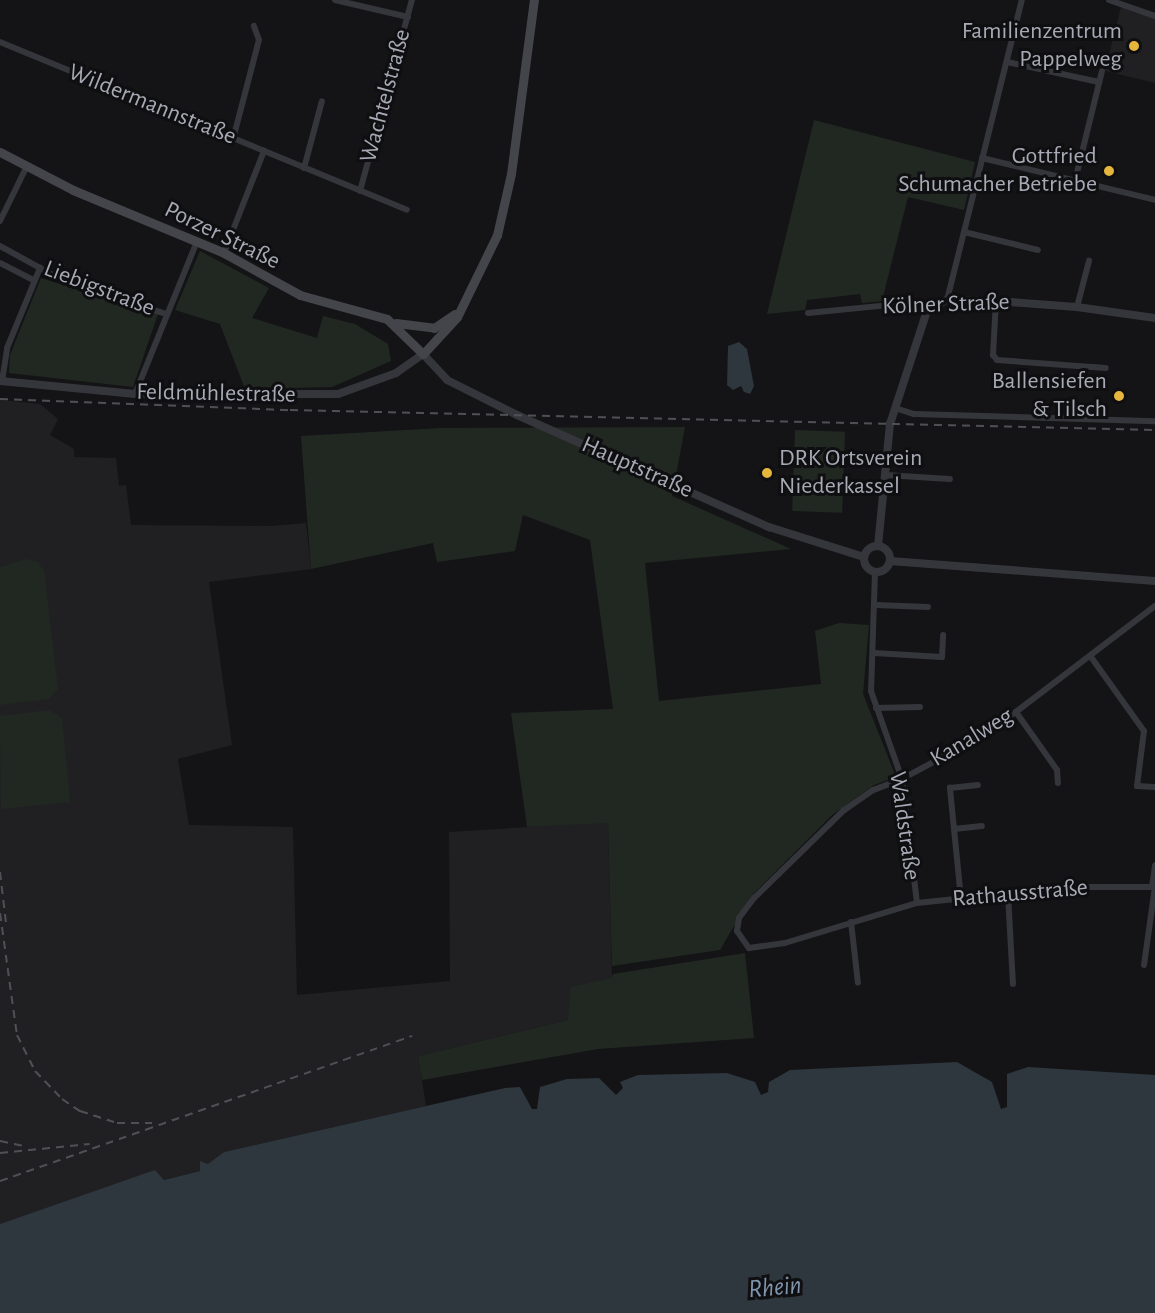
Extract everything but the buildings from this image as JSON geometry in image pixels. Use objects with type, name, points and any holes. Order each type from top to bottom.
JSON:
[{"type":"main road","points":[[423,354],[449,329],[465,304],[497,236],[511,174],[534,0]]},
{"type":"main road","name":"Porzer Straße","points":[[0,152],[115,209],[197,241],[300,295],[360,310],[394,323],[423,354]]},
{"type":"main road","points":[[394,323],[434,328],[465,304]]},
{"type":"street","points":[[335,0],[408,17]]},
{"type":"street","name":"Wachtelstraße","points":[[360,191],[412,0]]},
{"type":"street","points":[[947,300],[1022,0]]},
{"type":"street","points":[[1109,0],[1155,16]]},
{"type":"street","points":[[233,139],[259,40],[254,26]]},
{"type":"street","name":"Wildermannstraße","points":[[0,42],[406,210]]},
{"type":"street","points":[[1007,62],[1099,82]]},
{"type":"street","points":[[1075,181],[1102,71]]},
{"type":"street","points":[[304,168],[322,101]]},
{"type":"street","points":[[224,254],[264,151]]},
{"type":"street","points":[[982,158],[1155,200]]},
{"type":"street","points":[[0,221],[27,166]]},
{"type":"street","points":[[964,232],[1038,250]]},
{"type":"street","points":[[135,394],[197,241]]},
{"type":"street","name":"Liebigstraße","points":[[0,246],[80,287],[166,314]]},
{"type":"street","points":[[1077,307],[1089,261]]},
{"type":"street","name":"Liebigstraße","points":[[0,264],[35,281]]},
{"type":"street","points":[[1,381],[7,348],[40,268]]},
{"type":"street","name":"Kölner Straße","points":[[808,313],[899,304],[927,311],[947,300],[1077,307],[1155,318]]},
{"type":"street","points":[[996,301],[993,355],[997,360],[1106,368]]},
{"type":"street","points":[[878,546],[895,408],[927,311]]},
{"type":"street","name":"Feldmühlestraße","points":[[1,381],[135,394],[338,394],[396,373],[423,354]]},
{"type":"street","name":"Hauptstraße","points":[[423,354],[447,380],[517,416],[769,527],[864,557]]},
{"type":"street","points":[[895,408],[914,414],[1155,421]]},
{"type":"street","points":[[885,475],[950,480]]},
{"type":"street","points":[[878,546],[886,549],[890,561],[885,570],[875,572],[866,567],[864,557],[869,549],[878,546]]},
{"type":"street","points":[[890,561],[1155,581]]},
{"type":"street","name":"Waldstraße","points":[[875,572],[876,605],[871,691],[902,779],[917,903]]},
{"type":"street","points":[[876,605],[928,607]]},
{"type":"street","name":"Kanalweg","points":[[749,948],[737,931],[739,918],[754,898],[844,810],[873,790],[902,779],[1016,712],[1092,657],[1155,606]]},
{"type":"street","points":[[874,653],[942,657],[944,635]]},
{"type":"street","points":[[1092,657],[1144,731],[1137,786],[1155,787]]},
{"type":"street","points":[[876,708],[920,707]]},
{"type":"street","points":[[1016,712],[1056,770],[1058,783]]},
{"type":"street","points":[[961,899],[950,788],[978,785]]},
{"type":"street","points":[[954,829],[982,826]]},
{"type":"street","points":[[1144,965],[1155,865]]},
{"type":"street","name":"Rathausstraße","points":[[749,948],[785,943],[917,903],[1071,887],[1154,887]]},
{"type":"street","points":[[1008,895],[1013,984]]},
{"type":"street","points":[[851,922],[858,983]]},
{"type":"shaded area","points":[[1121,7],[1155,18],[1155,83],[1105,71]]},
{"type":"shaded area","points":[[814,120],[975,162],[964,210],[908,197],[882,301],[862,303],[860,294],[807,300],[805,310],[767,314]]},
{"type":"shaded area","points":[[200,251],[269,288],[252,318],[317,338],[323,316],[355,324],[388,344],[391,361],[332,387],[245,389],[220,324],[175,310]]},
{"type":"shaded area","points":[[41,278],[158,314],[133,387],[9,373],[10,355]]},
{"type":"shaded area","points":[[0,400],[40,404],[58,419],[50,435],[74,449],[74,457],[116,458],[119,486],[126,485],[131,525],[272,526],[306,523],[311,569],[209,582],[232,745],[178,759],[189,825],[293,827],[297,995],[450,981],[449,832],[608,822],[612,978],[568,1020],[418,1056],[426,1106],[224,1152],[200,1171],[164,1180],[155,1171],[0,1224]]},
{"type":"shaded area","points":[[685,427],[672,496],[791,549],[645,563],[659,701],[821,684],[815,631],[839,623],[869,625],[863,694],[896,777],[874,785],[832,815],[752,895],[720,950],[612,966],[608,823],[527,827],[511,713],[613,709],[590,540],[523,515],[515,551],[437,562],[433,543],[311,569],[301,436],[441,428]]},
{"type":"shaded area","points":[[795,430],[845,432],[842,513],[792,511]]},
{"type":"shaded area","points":[[26,559],[38,562],[44,571],[58,689],[49,699],[0,705],[0,567]]},
{"type":"shaded area","points":[[49,710],[62,718],[70,802],[1,809],[0,716]]},
{"type":"shaded area","points":[[745,953],[754,1038],[598,1049],[422,1080],[418,1056],[568,1020],[571,987],[612,978],[613,974]]},
{"type":"water","points":[[739,342],[747,349],[754,386],[750,394],[744,392],[741,386],[733,390],[727,385],[728,346]]},
{"type":"water","name":"Rhein","points":[[957,1062],[992,1082],[1001,1109],[1007,1107],[1007,1074],[1028,1067],[1155,1075],[1155,1313],[0,1313],[0,1224],[155,1170],[164,1180],[200,1171],[200,1161],[208,1164],[224,1152],[505,1088],[520,1087],[532,1109],[537,1109],[540,1087],[567,1079],[599,1078],[616,1095],[623,1088],[620,1082],[638,1075],[727,1073],[755,1082],[761,1095],[768,1092],[769,1082],[790,1070]]},
{"type":"railway","points":[[0,399],[290,410],[1155,430]]},
{"type":"railway","points":[[0,872],[6,923]]},
{"type":"railway","points":[[0,913],[17,1035],[35,1071],[62,1099],[80,1111],[117,1123],[152,1123]]},
{"type":"railway","points":[[0,1181],[412,1036]]},
{"type":"railway","points":[[0,1141],[23,1146]]},
{"type":"railway","points":[[0,1153],[90,1144]]},
{"type":"place","name":"Familienzentrum Pappelweg","points":[[1134,46]]},
{"type":"place","name":"Gottfried Schumacher Betriebe","points":[[1109,171]]},
{"type":"place","name":"Ballensiefen & Tilsch","points":[[1119,396]]},
{"type":"place","name":"DRK Ortsverein Niederkassel","points":[[767,473]]}]
